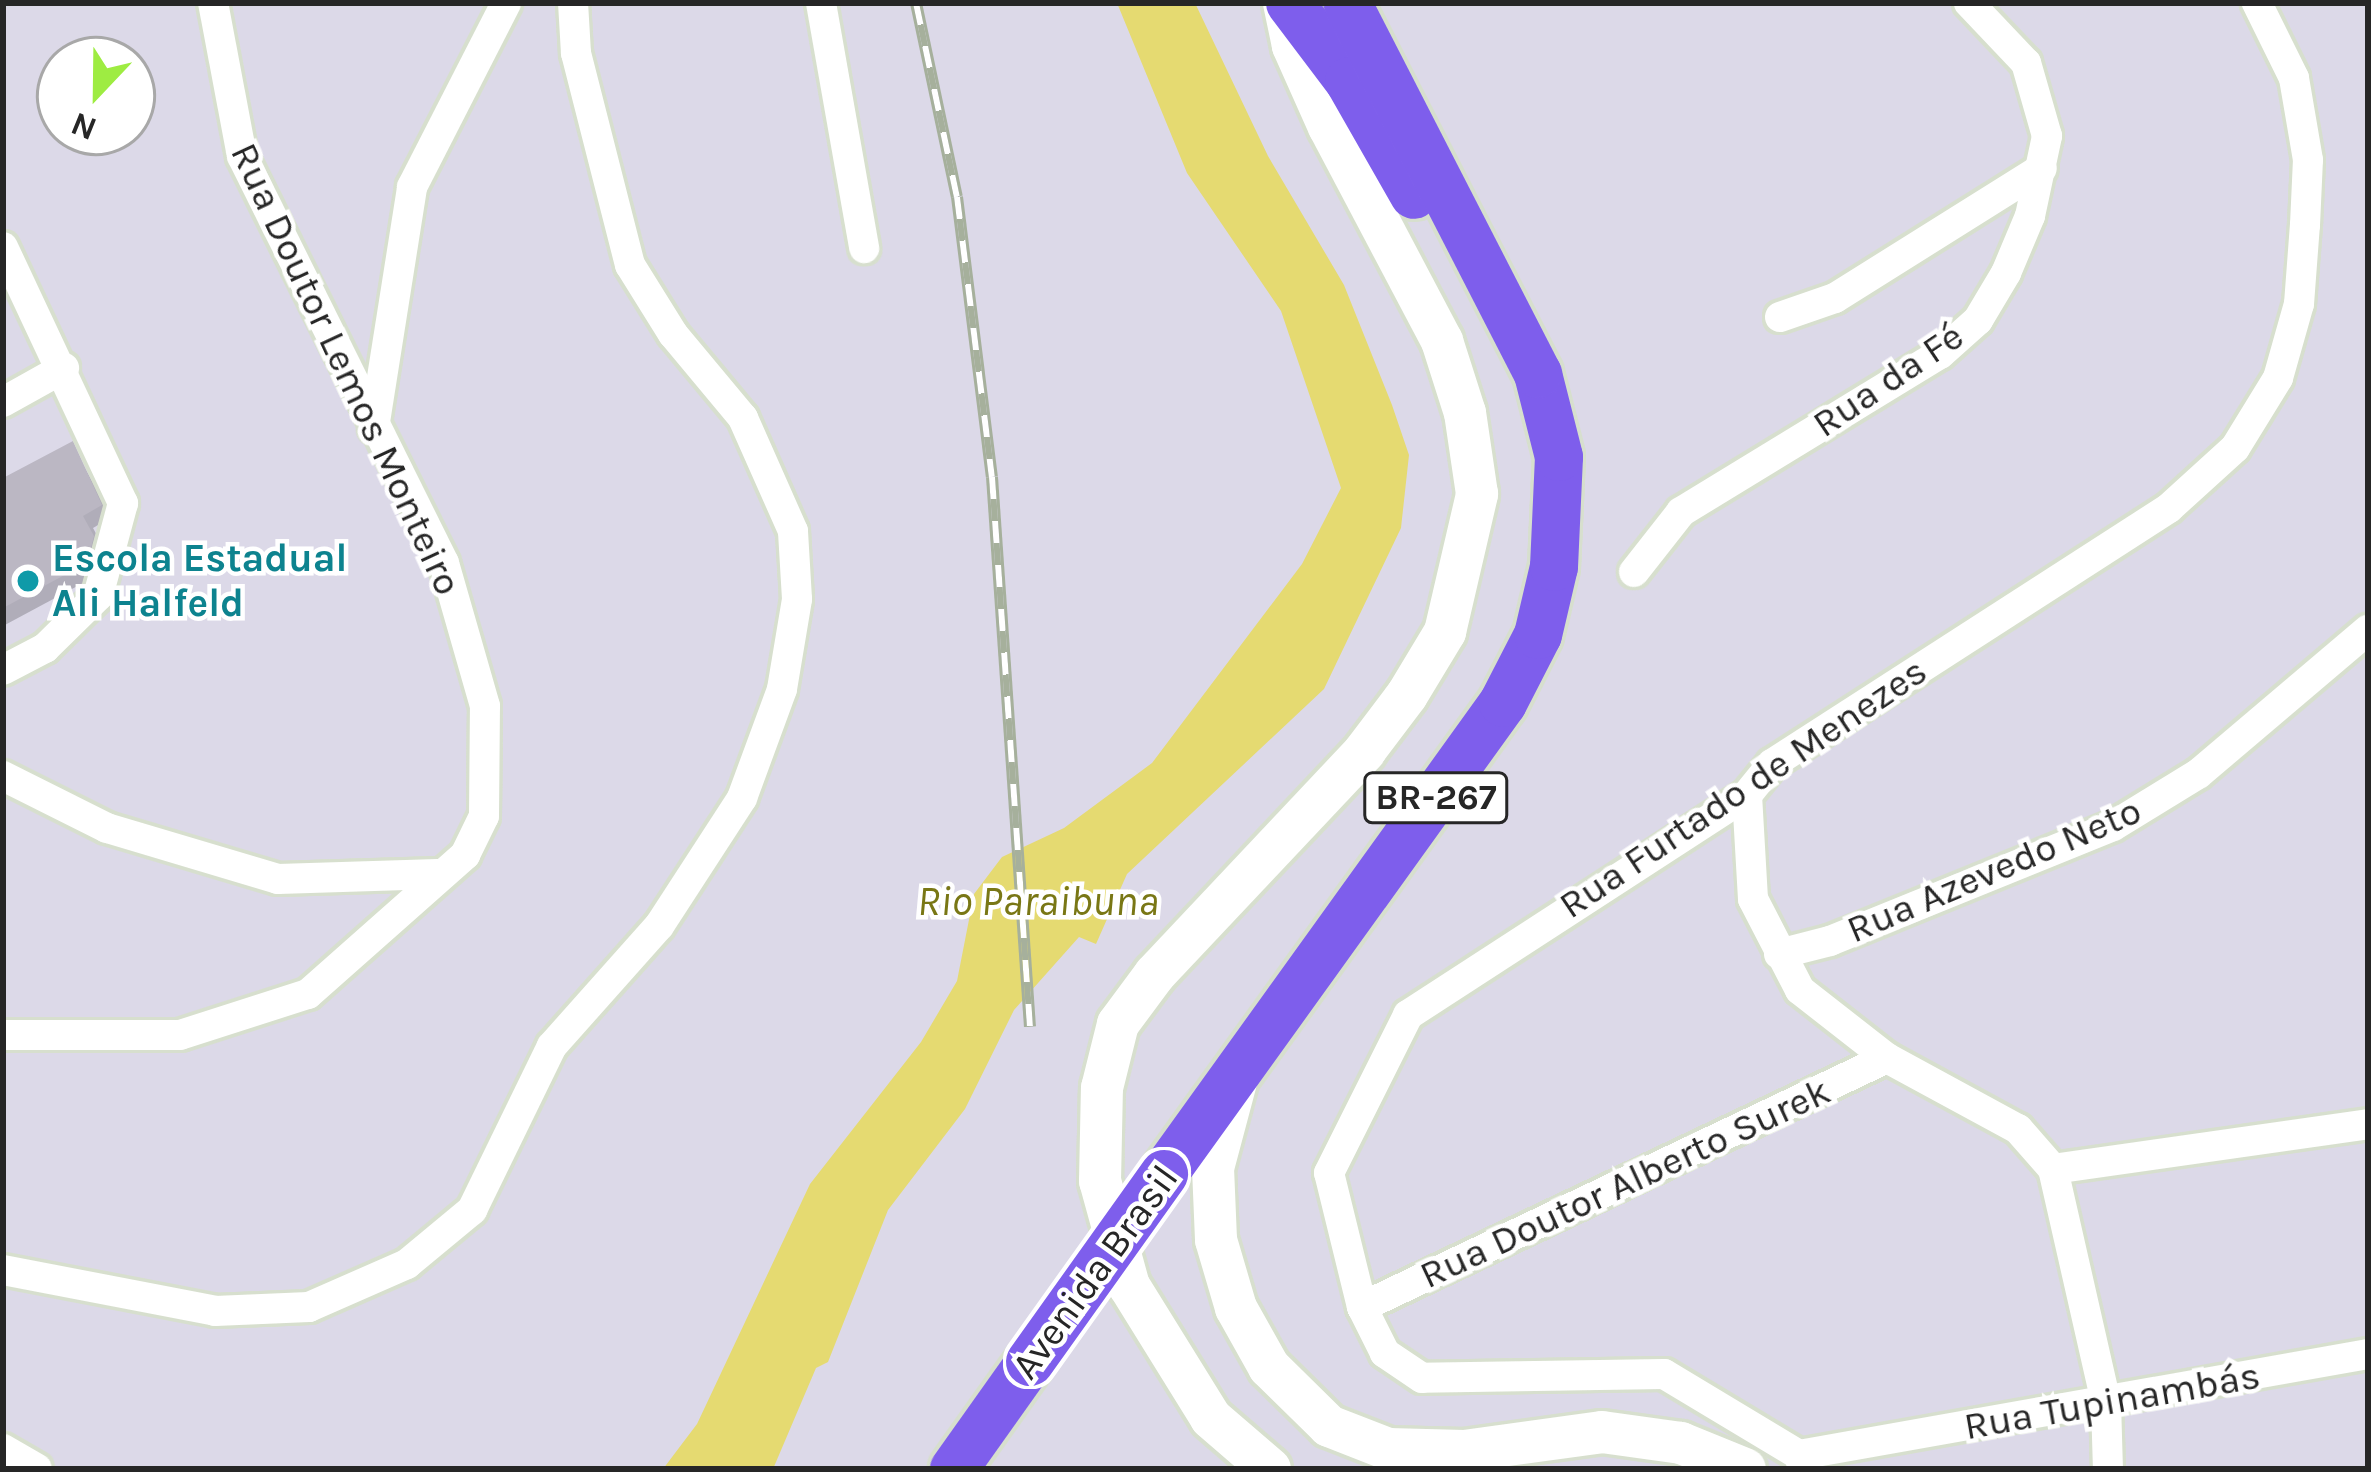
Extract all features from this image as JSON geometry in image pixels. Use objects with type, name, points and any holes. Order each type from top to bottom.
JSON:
[{"type":"highway","name":"BR-267","points":[[1287,3],[1349,81],[1457,240]]},
{"type":"highway","name":"BR-267","points":[[1238,1076],[1503,703],[1538,634],[1554,567],[1553,489],[1533,460],[1457,240],[1358,13]]},
{"type":"highway","name":"Avenida Brasil","points":[[954,1469],[1238,1076]]},
{"type":"main road","points":[[1270,1469],[1210,1418],[1129,1286],[1100,1181],[1102,1088],[1118,1024],[1408,695],[1445,632],[1477,494],[1465,413],[1442,340],[1330,127],[1293,46],[1287,3]]},
{"type":"main road","points":[[1238,1076],[1213,1168],[1216,1240],[1236,1307],[1269,1367],[1329,1426],[1388,1449],[1426,1450],[1602,1432],[1682,1444],[1744,1469]]},
{"type":"street","name":"Rua Doutor Lemos Monteiro","points":[[3,1035],[179,1035],[308,994],[380,938],[438,874],[465,855],[484,816],[485,706],[444,563],[242,156],[213,3]]},
{"type":"street","points":[[374,428],[412,187],[506,3]]},
{"type":"street","points":[[3,1270],[215,1311],[309,1307],[407,1264],[472,1210],[552,1046],[659,926],[742,798],[782,689],[797,599],[793,531],[743,418],[673,334],[630,265],[576,53],[573,3]]},
{"type":"street","points":[[821,3],[864,248]]},
{"type":"street","name":"Rua da Fé","points":[[1634,572],[1681,512],[1940,354],[1978,320],[2006,273],[2042,167],[2047,136],[2032,78],[2005,36],[1969,3]]},
{"type":"street","name":"Rua Furtado de Menezes","points":[[1801,1462],[1664,1375],[1422,1378],[1385,1352],[1363,1307],[1329,1173],[1408,1016],[1747,795],[1772,764],[2169,508],[2235,448],[2278,378],[2299,304],[2305,225],[2308,160],[2294,78],[2257,3]]},
{"type":"street","points":[[1780,317],[1835,298],[2042,167]]},
{"type":"street","points":[[3,247],[64,368],[123,503],[112,565],[77,622],[3,670]]},
{"type":"street","points":[[3,402],[64,368]]},
{"type":"street","name":"Rua Azevedo Neto","points":[[1779,954],[1830,941],[2113,826],[2198,774],[2368,630]]},
{"type":"street","points":[[3,776],[107,828],[278,879],[438,874]]},
{"type":"street","points":[[1747,795],[1754,899],[1800,990],[1887,1058],[2018,1130],[2053,1169],[2106,1403],[2108,1469]]},
{"type":"street","name":"Rua Doutor Alberto Surek","points":[[1363,1307],[1887,1058]]},
{"type":"street","points":[[2053,1169],[2368,1124]]},
{"type":"street","name":"Rua Tupinambás","points":[[1801,1462],[2368,1354]]},
{"type":"street","points":[[1210,1418],[1246,1469]]},
{"type":"water","name":"Rio Paraibuna","points":[[1117,3],[1195,3],[1268,156],[1344,285],[1392,405],[1409,455],[1401,528],[1324,689],[1127,874],[1096,944],[1079,937],[1014,1010],[965,1109],[888,1210],[828,1362],[816,1368],[773,1469],[663,1469],[697,1424],[810,1184],[921,1042],[957,981],[974,894],[1002,857],[1064,828],[1152,763],[1302,564],[1341,488],[1281,311],[1187,173]]},
{"type":"building","points":[[73,441],[102,505],[83,516],[94,536],[87,563],[3,608],[3,478]]},
{"type":"railway","points":[[916,3],[957,197],[992,477],[1030,1027]]},
{"type":"place","name":"Escola Estadual Ali Halfeld","points":[[28,581]]}]
